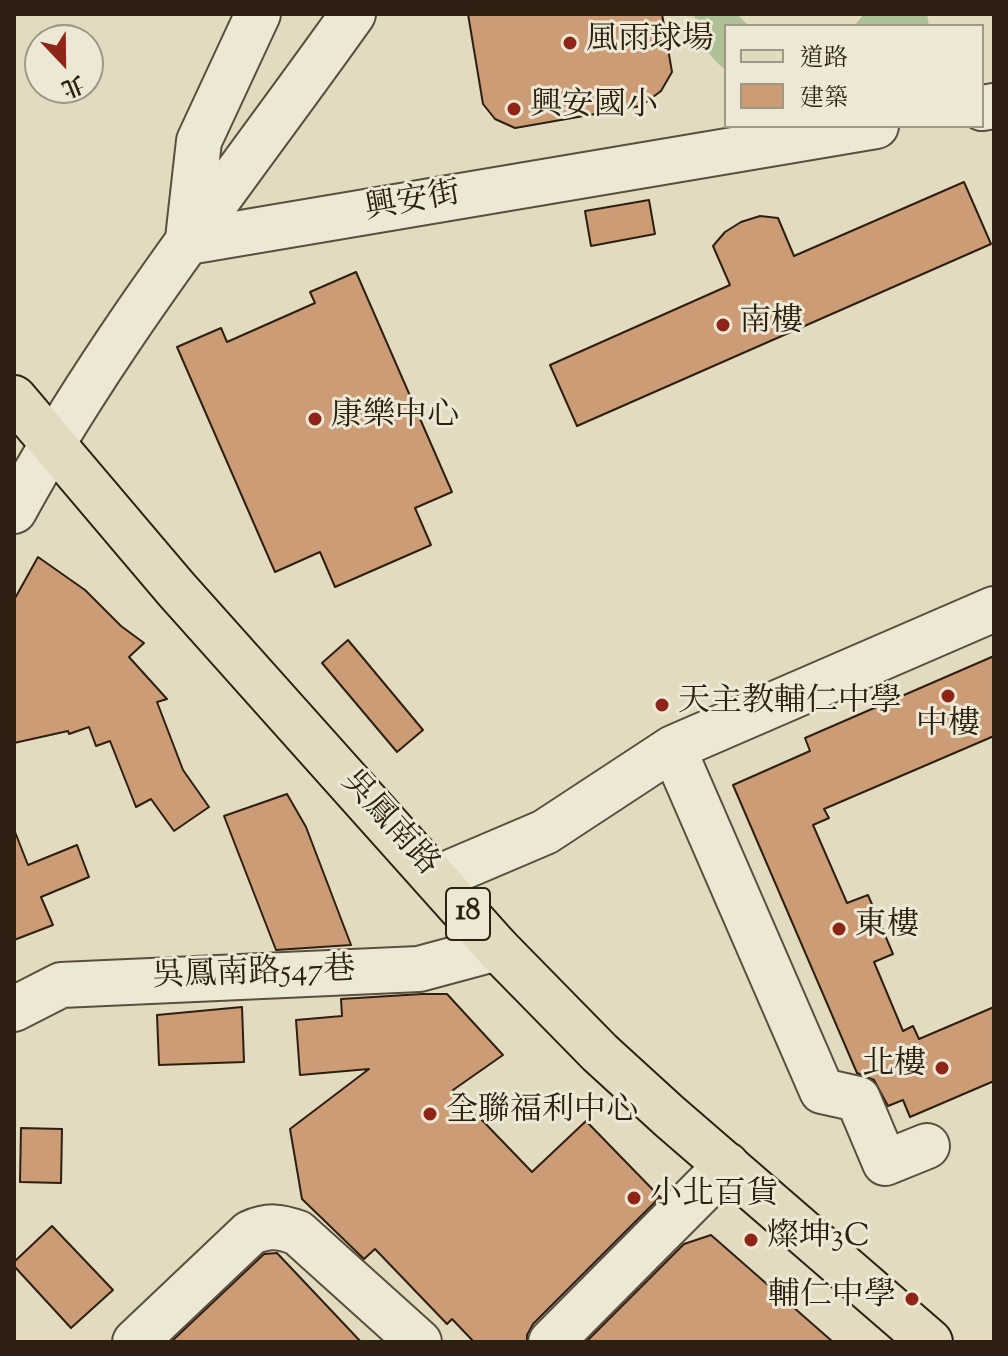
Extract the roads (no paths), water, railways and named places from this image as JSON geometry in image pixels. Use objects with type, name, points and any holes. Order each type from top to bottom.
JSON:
[{"type":"main road","name":"18","points":[[14,398],[52,441]]},
{"type":"main road","name":"吳鳳南路","points":[[52,441],[176,589],[497,948],[600,1053],[930,1342]]},
{"type":"street","points":[[188,242],[199,141],[258,14]]},
{"type":"street","points":[[14,511],[52,441],[188,242],[353,14]]},
{"type":"street","points":[[268,134],[370,14]]},
{"type":"street","name":"興安街","points":[[188,242],[864,128]]},
{"type":"street","points":[[437,878],[545,832],[673,748],[994,609]]},
{"type":"street","points":[[673,748],[822,1091],[858,1099],[885,1163],[927,1146]]},
{"type":"street","name":"吳鳳南路547巷","points":[[14,1009],[61,985],[419,969],[497,948]]},
{"type":"street","points":[[551,1342],[727,1165]]},
{"type":"street","points":[[135,1342],[250,1233],[266,1226],[282,1227],[298,1233],[419,1342]]},
{"type":"place","name":"風雨球場","points":[[570,43]]},
{"type":"place","name":"興安國小","points":[[514,109]]},
{"type":"place","name":"南樓","points":[[723,325]]},
{"type":"place","name":"康樂中心","points":[[315,419]]},
{"type":"place","name":"中樓","points":[[948,696]]},
{"type":"place","name":"天主教輔仁中學","points":[[662,705]]},
{"type":"place","name":"東樓","points":[[839,929]]},
{"type":"place","name":"北樓","points":[[942,1068]]},
{"type":"place","name":"全聯福利中心","points":[[430,1114]]},
{"type":"place","name":"小北百貨","points":[[634,1198]]},
{"type":"place","name":"燦坤3C","points":[[751,1240]]},
{"type":"place","name":"輔仁中學","points":[[912,1299]]}]
